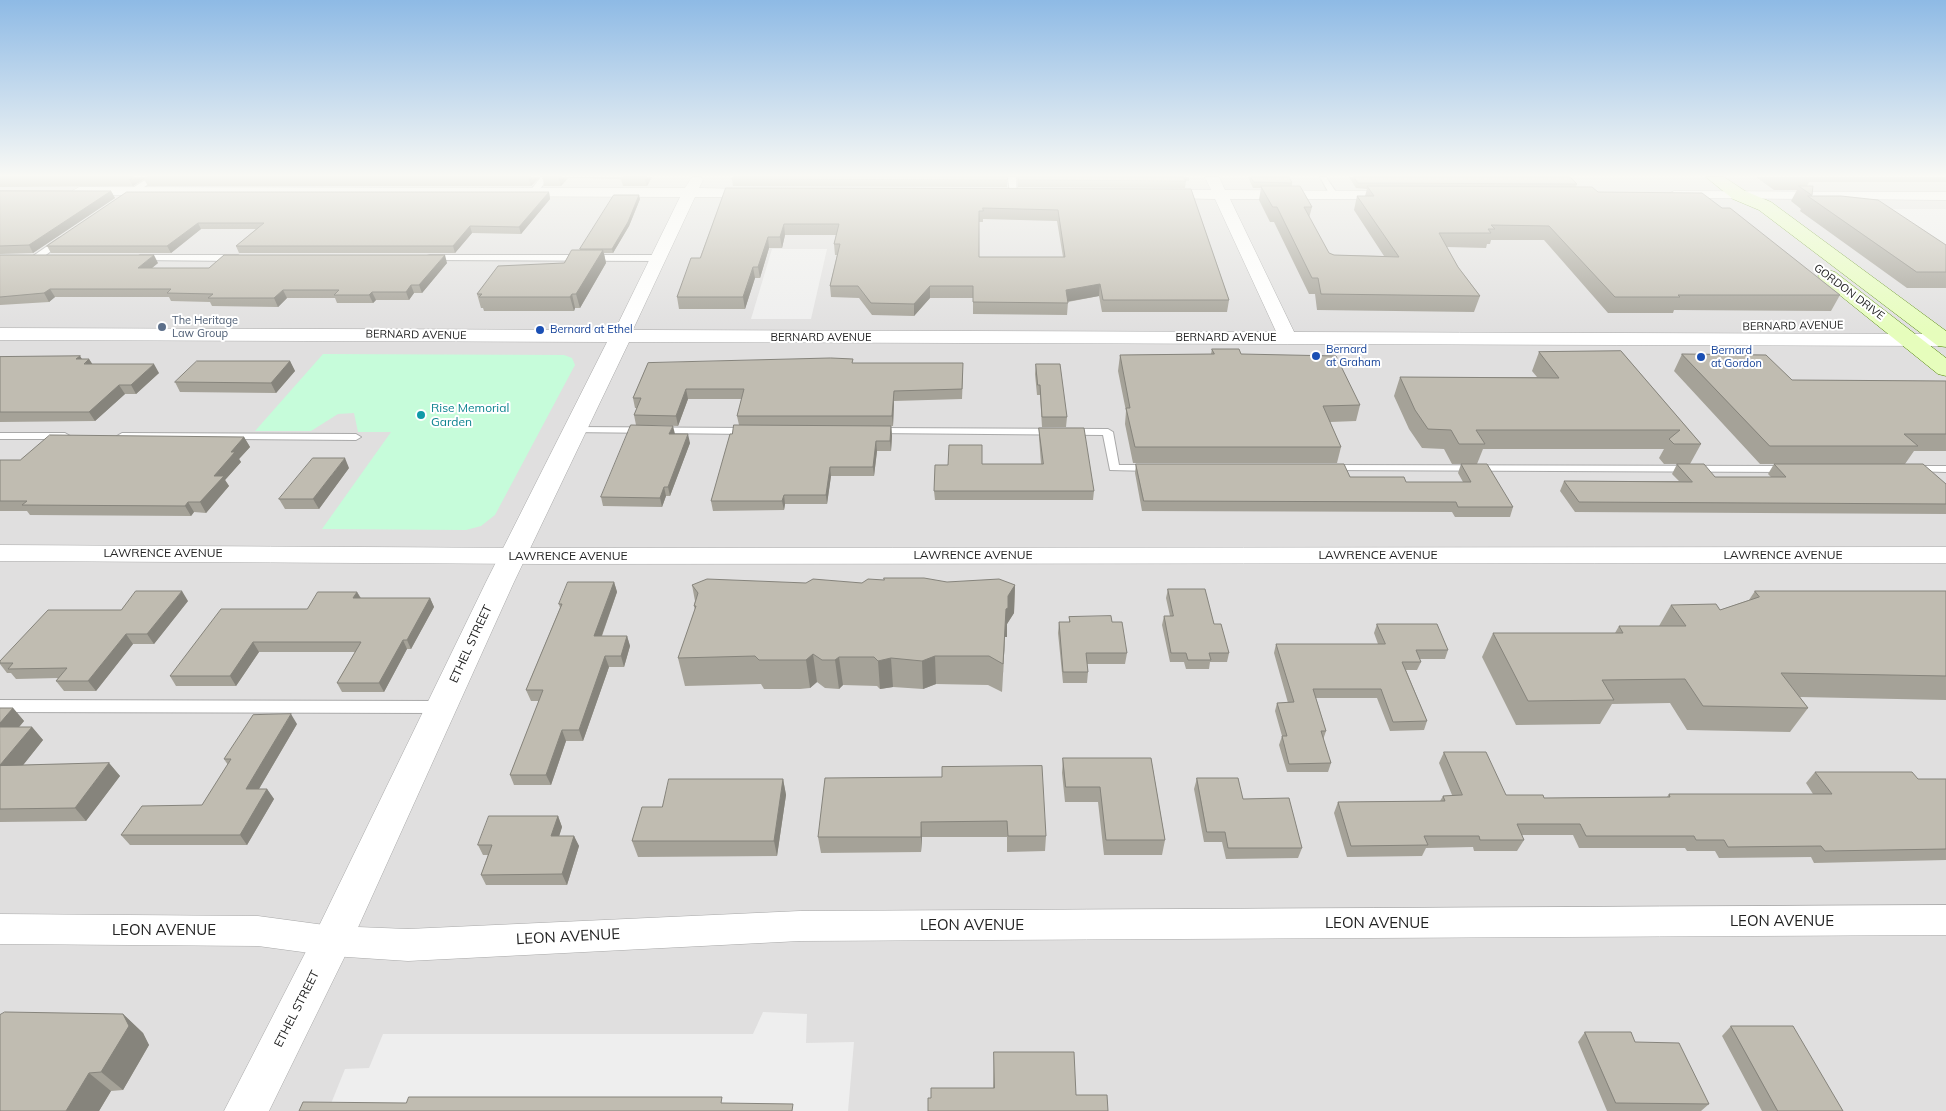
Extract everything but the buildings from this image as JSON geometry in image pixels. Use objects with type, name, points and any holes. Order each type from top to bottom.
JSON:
[{"type":"main road","name":"GORDON DRIVE","points":[[1767,229],[1946,369]]},
{"type":"main road","name":"GORDON DRIVE","points":[[1796,229],[1946,341]]},
{"type":"street","name":"ETHEL STREET","points":[[246,1111],[332,941],[573,430],[672,229]]},
{"type":"street","points":[[1236,229],[1288,338]]},
{"type":"street","name":"BERNARD AVENUE","points":[[1642,338],[1691,328],[1946,325]]},
{"type":"street","name":"BERNARD AVENUE","points":[[0,334],[343,334],[620,338],[1642,338],[1946,341]]},
{"type":"street","name":"LAWRENCE AVENUE","points":[[0,553],[514,556],[1946,555]]},
{"type":"street","name":"LEON AVENUE","points":[[0,929],[258,931],[332,941],[408,945],[800,926],[1946,920]]},
{"type":"lane","points":[[56,258],[31,258],[68,236]]},
{"type":"lane","points":[[135,258],[244,258]]},
{"type":"lane","points":[[423,258],[658,258]]},
{"type":"lane","points":[[573,430],[763,431]]},
{"type":"lane","points":[[862,431],[1108,432],[1114,468],[1163,468]]},
{"type":"lane","points":[[0,436],[79,436]]},
{"type":"lane","points":[[109,436],[356,436]]},
{"type":"lane","points":[[1312,468],[1797,469]]},
{"type":"lane","points":[[1896,469],[1946,470]]},
{"type":"lane","points":[[0,706],[441,707]]},
{"type":"shaded area","points":[[0,229],[1946,229],[1946,1111],[0,1111]]},
{"type":"shaded area","points":[[1894,229],[1946,229],[1946,263]]},
{"type":"shaded area","points":[[772,249],[827,249],[811,319],[751,319]]},
{"type":"shaded area","points":[[763,1012],[807,1014],[806,1043],[854,1042],[848,1111],[328,1111],[345,1069],[369,1068],[383,1034],[753,1034]]},
{"type":"green space","points":[[323,354],[564,355],[572,358],[575,365],[495,515],[481,526],[466,530],[322,529],[391,432],[358,432],[354,413],[338,414],[311,431],[255,431]]},
{"type":"place","name":"The Heritage Law Group","points":[[162,327]]},
{"type":"place","name":"Bernard at Ethel","points":[[540,330]]},
{"type":"place","name":"Bernard at Graham","points":[[1316,356]]},
{"type":"place","name":"Bernard at Gordon","points":[[1701,357]]},
{"type":"place","name":"Rise Memorial Garden","points":[[421,415]]}]
